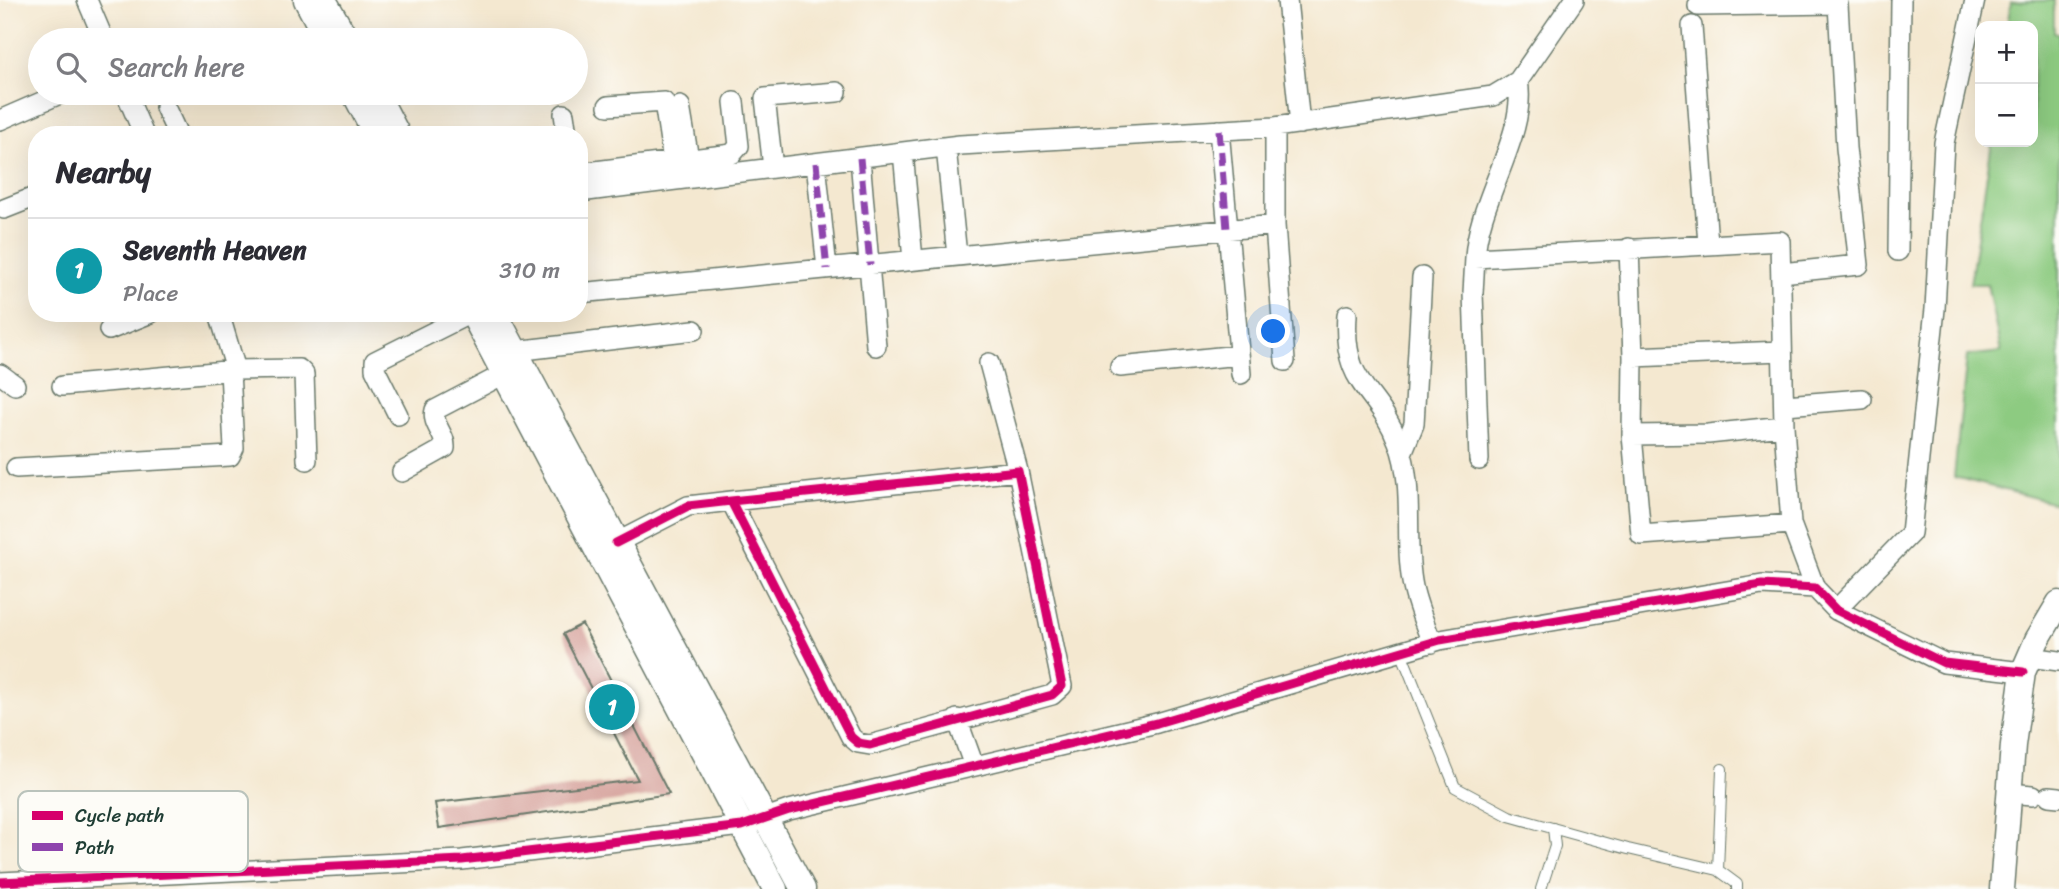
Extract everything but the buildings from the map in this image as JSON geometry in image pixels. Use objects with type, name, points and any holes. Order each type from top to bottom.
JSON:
[{"type":"street","points":[[87,0],[99,28]]},
{"type":"street","points":[[306,0],[321,28]]},
{"type":"street","points":[[324,0],[340,28]]},
{"type":"street","points":[[1287,0],[1300,124]]},
{"type":"street","points":[[588,191],[946,147],[1275,127],[1493,96],[1518,81],[1574,0]]},
{"type":"street","points":[[1898,251],[1900,0]]},
{"type":"street","points":[[1836,611],[1910,533],[1935,309],[1944,143],[1975,0]]},
{"type":"street","points":[[1698,6],[1838,4],[1846,148],[1859,265],[1781,273]]},
{"type":"street","points":[[1692,26],[1708,244]]},
{"type":"street","points":[[1479,460],[1473,293],[1475,258],[1486,205],[1518,110],[1518,81]]},
{"type":"street","points":[[774,168],[765,98],[837,92]]},
{"type":"street","points":[[608,106],[664,102],[675,161]]},
{"type":"street","points":[[588,172],[737,151],[734,102]]},
{"type":"street","points":[[0,120],[34,105]]},
{"type":"street","points":[[131,105],[140,126]]},
{"type":"street","points":[[360,105],[371,126]]},
{"type":"street","points":[[382,105],[393,126]]},
{"type":"street","points":[[675,161],[680,106]]},
{"type":"street","points":[[165,107],[174,126]]},
{"type":"street","points":[[654,113],[675,161]]},
{"type":"street","points":[[564,114],[566,126]]},
{"type":"street","points":[[1275,127],[1275,225],[1285,361]]},
{"type":"street","points":[[1120,367],[1240,365],[1219,130]]},
{"type":"street","points":[[946,147],[957,256]]},
{"type":"street","points":[[903,152],[914,260]]},
{"type":"street","points":[[860,158],[876,346]]},
{"type":"street","points":[[816,163],[827,269]]},
{"type":"street","points":[[4,209],[28,200]]},
{"type":"street","points":[[588,292],[1275,225]]},
{"type":"street","points":[[1475,258],[1780,241],[1784,426],[1791,524],[1815,588],[1836,611],[1944,663],[2026,665],[2059,661]]},
{"type":"street","points":[[1629,248],[1633,356],[1632,435],[1641,535],[1791,524]]},
{"type":"street","points":[[1402,453],[1414,424],[1422,277]]},
{"type":"street","points":[[1348,316],[1349,362],[1393,430],[1402,453],[1409,505],[1412,585],[1432,643]]},
{"type":"street","points":[[109,331],[130,322]]},
{"type":"street","points":[[16,468],[229,456],[234,448],[233,370],[221,322]]},
{"type":"street","points":[[398,415],[375,369],[375,361],[453,322]]},
{"type":"street","points":[[476,322],[775,889]]},
{"type":"street","points":[[500,322],[803,889]]},
{"type":"street","points":[[515,351],[694,330]]},
{"type":"street","points":[[1633,356],[1782,351]]},
{"type":"street","points":[[731,501],[851,737],[858,743],[870,745],[1052,695],[1062,686],[1018,471],[989,363]]},
{"type":"street","points":[[62,386],[233,370],[302,371],[307,460]]},
{"type":"street","points":[[402,472],[445,448],[445,441],[433,419],[435,411],[504,374]]},
{"type":"street","points":[[1785,405],[1862,399]]},
{"type":"street","points":[[1632,435],[1708,434],[1784,426]]},
{"type":"street","points":[[616,543],[688,506],[1018,471]]},
{"type":"street","points":[[0,882],[112,883],[462,860],[741,827],[765,816],[1157,723],[1432,643],[1762,585],[1815,588]]},
{"type":"street","points":[[2002,889],[2037,796],[2026,665],[2051,632],[2059,603]]},
{"type":"street","points":[[957,719],[974,766]]},
{"type":"lane","points":[[1401,652],[1455,787],[1509,816],[1718,870],[1737,884],[1737,889]]},
{"type":"lane","points":[[1718,870],[1722,769]]},
{"type":"lane","points":[[1541,889],[1555,846],[1553,828]]},
{"type":"green space","points":[[2054,0],[2054,32],[2059,34],[2059,504],[1954,477],[1967,356],[2001,352],[1987,284],[1970,284],[1991,147],[2038,147],[2038,21],[2008,21],[2011,2]]},
{"type":"marked path","points":[[1219,130],[1227,229]]},
{"type":"marked path","points":[[860,158],[870,265]]},
{"type":"marked path","points":[[816,163],[827,269]]},
{"type":"cycle path","points":[[616,543],[688,506],[731,501],[1018,471],[1062,686],[1052,695],[870,745],[858,743],[851,737],[731,501]]},
{"type":"cycle path","points":[[248,870],[462,860],[742,826],[789,810],[1157,723],[1440,640],[1762,585],[1815,588],[1836,610],[1944,663],[2023,672]]},
{"type":"cycle path","points":[[0,882],[210,872]]},
{"type":"place","name":"Seventh Heaven","points":[[612,707]]}]
